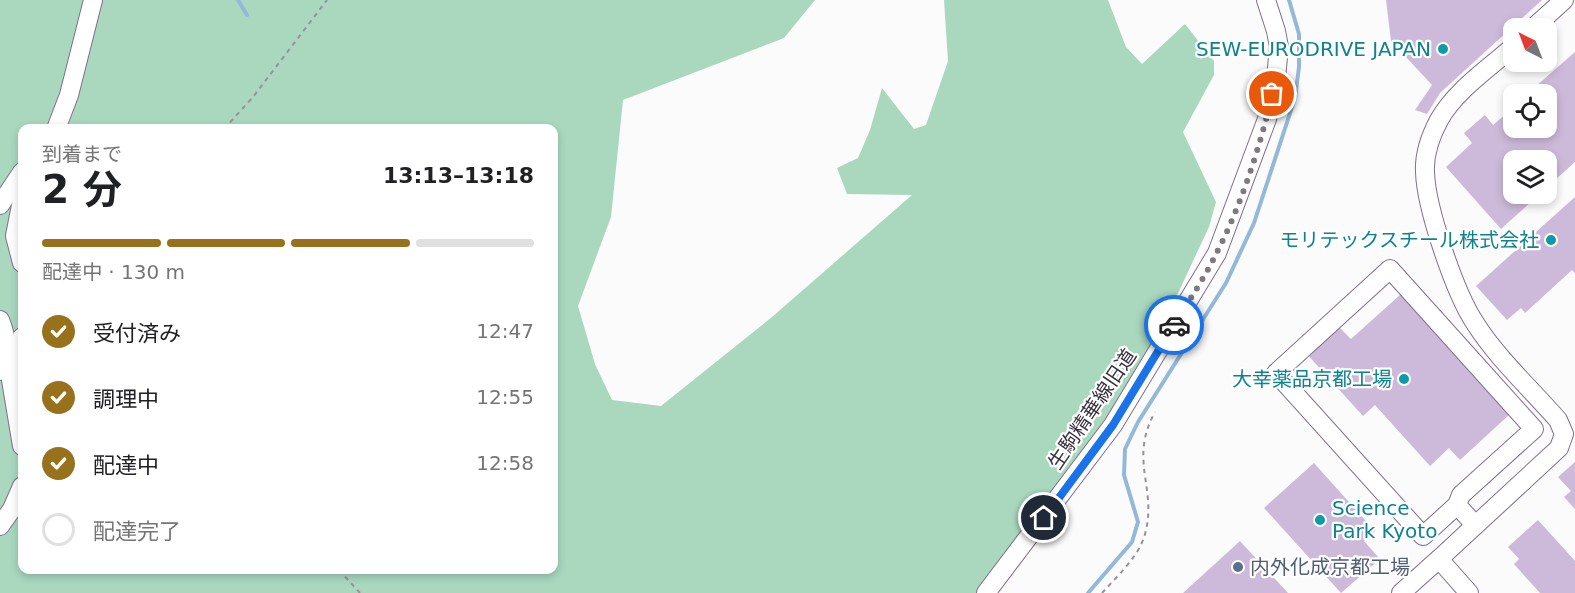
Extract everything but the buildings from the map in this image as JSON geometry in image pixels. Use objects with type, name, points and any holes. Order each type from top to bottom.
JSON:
[{"type":"street","points":[[58,124],[74,78],[93,0]]},
{"type":"street","name":"生駒精華線旧道","points":[[986,593],[1113,425],[1202,280],[1231,222],[1267,119],[1278,63],[1276,31],[1266,0]]},
{"type":"street","points":[[1544,18],[1564,0]]},
{"type":"street","points":[[1401,593],[1559,448],[1563,428],[1483,336],[1466,308],[1445,254],[1426,183],[1425,170],[1432,136],[1450,104],[1503,56]]},
{"type":"street","points":[[49,124],[74,78]]},
{"type":"street","points":[[0,205],[18,178]]},
{"type":"street","points":[[18,221],[15,236],[18,248]]},
{"type":"street","points":[[1390,269],[1534,429],[1461,495],[1457,505],[1424,536],[1276,373],[1390,269]]},
{"type":"street","points":[[0,320],[6,336],[6,351],[0,371]]},
{"type":"street","points":[[18,353],[11,380],[18,422]]},
{"type":"street","points":[[1502,458],[1523,481]]},
{"type":"street","points":[[0,526],[18,495]]},
{"type":"street","points":[[1457,505],[1475,525]]},
{"type":"street","points":[[1438,559],[1469,593]]},
{"type":"path","points":[[229,124],[253,97],[327,0]]},
{"type":"path","points":[[1102,593],[1135,556],[1146,532],[1148,515],[1141,461],[1144,436],[1155,412]]},
{"type":"path","points":[[343,574],[360,593]]},
{"type":"green space","points":[[0,0],[89,0],[53,124],[18,124],[18,201],[16,206],[18,338],[13,352],[18,425],[18,487],[0,521]]},
{"type":"green space","points":[[98,0],[815,0],[784,38],[623,100],[611,217],[578,306],[595,364],[612,400],[661,406],[772,317],[912,195],[847,194],[837,168],[858,158],[870,130],[882,88],[914,129],[926,125],[948,61],[944,0],[1108,0],[1126,47],[1142,64],[1185,24],[1214,61],[1214,75],[1183,132],[1216,202],[1209,227],[1172,306],[1116,408],[979,593],[0,593],[0,532],[18,505],[18,574],[558,574],[558,124],[62,124]]},
{"type":"waterway","points":[[238,0],[247,15]]},
{"type":"waterway","points":[[1088,593],[1132,542],[1138,522],[1124,475],[1125,449],[1138,422],[1226,283],[1254,223],[1295,98],[1299,67],[1299,34],[1289,0]]},
{"type":"way so far","points":[[1174,325],[1217,253],[1231,222],[1267,119],[1272,94]]},
{"type":"place","name":"SEW-EURODRIVE JAPAN","points":[[1443,49]]},
{"type":"place","name":"モリテックスチール株式会社","points":[[1551,240]]},
{"type":"place","name":"大幸薬品京都工場","points":[[1404,379]]},
{"type":"place","name":"Science Park Kyoto","points":[[1320,520]]},
{"type":"place","name":"内外化成京都工場","points":[[1238,567]]},
{"type":"route","points":[[1044,518],[1113,425],[1174,325]]}]
